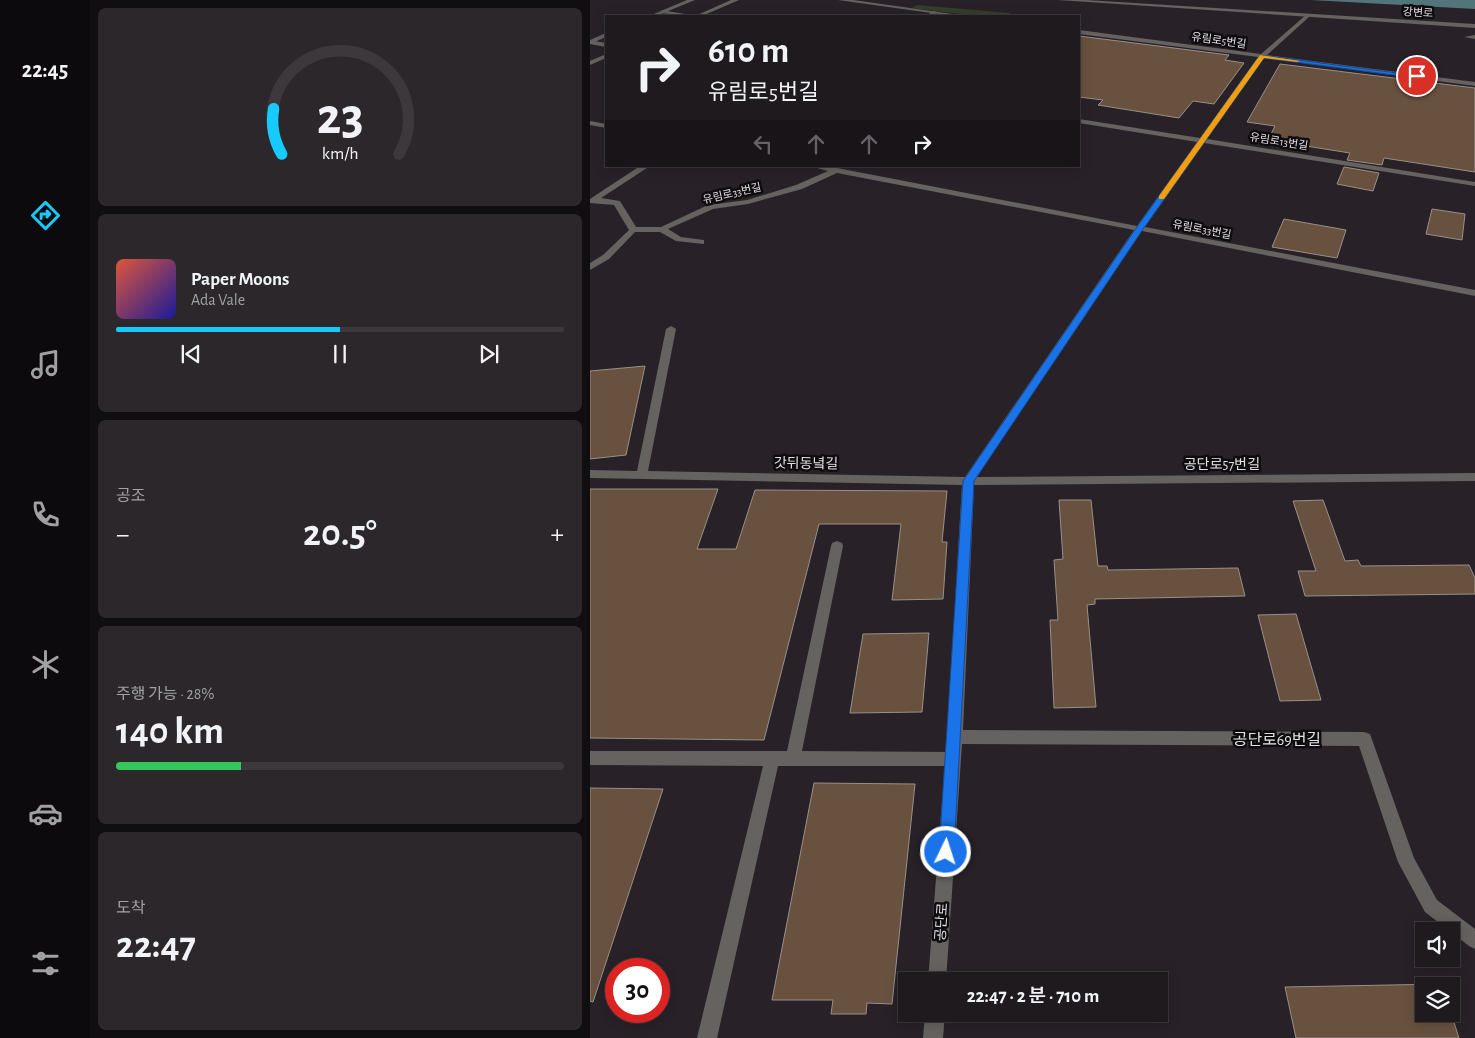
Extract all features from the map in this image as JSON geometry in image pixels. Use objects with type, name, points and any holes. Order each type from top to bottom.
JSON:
[{"type":"street","points":[[654,15],[692,0]]},
{"type":"street","points":[[700,15],[736,0]]},
{"type":"street","points":[[841,0],[957,15]]},
{"type":"street","name":"강변로","points":[[1061,0],[1475,27]]},
{"type":"street","points":[[662,12],[679,15]]},
{"type":"street","points":[[930,15],[935,12]]},
{"type":"street","points":[[968,481],[1139,229],[1262,56],[1307,16]]},
{"type":"street","name":"유림로5번길","points":[[1080,32],[1475,84]]},
{"type":"street","points":[[590,42],[605,35]]},
{"type":"street","points":[[1467,37],[1475,37]]},
{"type":"street","points":[[590,42],[605,45]]},
{"type":"street","points":[[590,63],[605,56]]},
{"type":"street","name":"유림로13번길","points":[[1080,121],[1475,184]]},
{"type":"street","points":[[590,123],[605,126]]},
{"type":"street","points":[[593,200],[644,167]]},
{"type":"street","name":"유림로33번길","points":[[820,167],[1475,293]]},
{"type":"street","name":"유림로33번길","points":[[662,229],[711,207],[748,202],[799,186],[836,170]]},
{"type":"street","points":[[593,200],[617,203],[633,230]]},
{"type":"street","points":[[590,267],[606,257],[633,230],[662,229],[679,239],[701,242]]},
{"type":"street","points":[[642,474],[671,329]]},
{"type":"street","name":"갓뒤동녘길","points":[[590,474],[968,481]]},
{"type":"street","name":"공단로57번길","points":[[968,481],[1475,477]]},
{"type":"street","name":"공단로","points":[[938,972],[955,737],[968,481]]},
{"type":"street","points":[[793,759],[837,546]]},
{"type":"street","name":"공단로69번길","points":[[955,737],[1364,739],[1411,870],[1431,906],[1475,940]]},
{"type":"street","points":[[590,758],[953,759]]},
{"type":"street","points":[[707,1038],[772,759]]},
{"type":"street","points":[[933,1038],[934,1022]]},
{"type":"green space","points":[[917,5],[1010,13],[1009,15],[969,15],[912,8]]},
{"type":"water","points":[[1311,0],[1475,0],[1475,9]]},
{"type":"building","points":[[1080,36],[1229,55],[1225,60],[1244,63],[1214,104],[1193,101],[1179,118],[1098,105],[1103,100],[1080,97]]},
{"type":"building","points":[[1280,64],[1475,88],[1475,172],[1384,158],[1382,165],[1347,160],[1350,153],[1268,140],[1275,126],[1247,122]]},
{"type":"building","points":[[1344,167],[1379,173],[1373,191],[1337,184]]},
{"type":"building","points":[[1432,209],[1465,214],[1462,240],[1426,234]]},
{"type":"building","points":[[1284,219],[1346,230],[1337,258],[1272,247]]},
{"type":"building","points":[[645,366],[626,455],[590,459],[590,371]]},
{"type":"building","points":[[590,489],[718,489],[697,549],[736,549],[755,490],[947,491],[942,542],[947,542],[943,599],[892,600],[901,524],[819,524],[764,740],[590,738]]},
{"type":"building","points":[[1059,500],[1091,500],[1098,566],[1107,566],[1108,570],[1238,568],[1245,596],[1095,599],[1095,604],[1087,605],[1096,707],[1054,708],[1050,620],[1058,620],[1054,560],[1063,559]]},
{"type":"building","points":[[1323,500],[1345,561],[1358,560],[1361,566],[1469,565],[1475,578],[1475,594],[1305,596],[1298,571],[1316,571],[1293,501]]},
{"type":"building","points":[[1296,614],[1321,700],[1280,701],[1258,615]]},
{"type":"building","points":[[929,633],[922,712],[850,713],[863,634]]},
{"type":"building","points":[[814,783],[915,784],[892,1004],[867,1003],[866,1014],[831,1014],[833,1000],[772,1000]]},
{"type":"building","points":[[590,788],[663,789],[607,958],[605,958],[605,965],[593,1002],[590,1001]]},
{"type":"building","points":[[1415,985],[1415,1022],[1454,1022],[1459,1038],[1296,1038],[1285,987]]},
{"type":"slow traffic","points":[[1162,198],[1262,56],[1297,61]]},
{"type":"route","points":[[946,852],[955,737],[968,481],[1139,229],[1262,56],[1417,76]]}]
